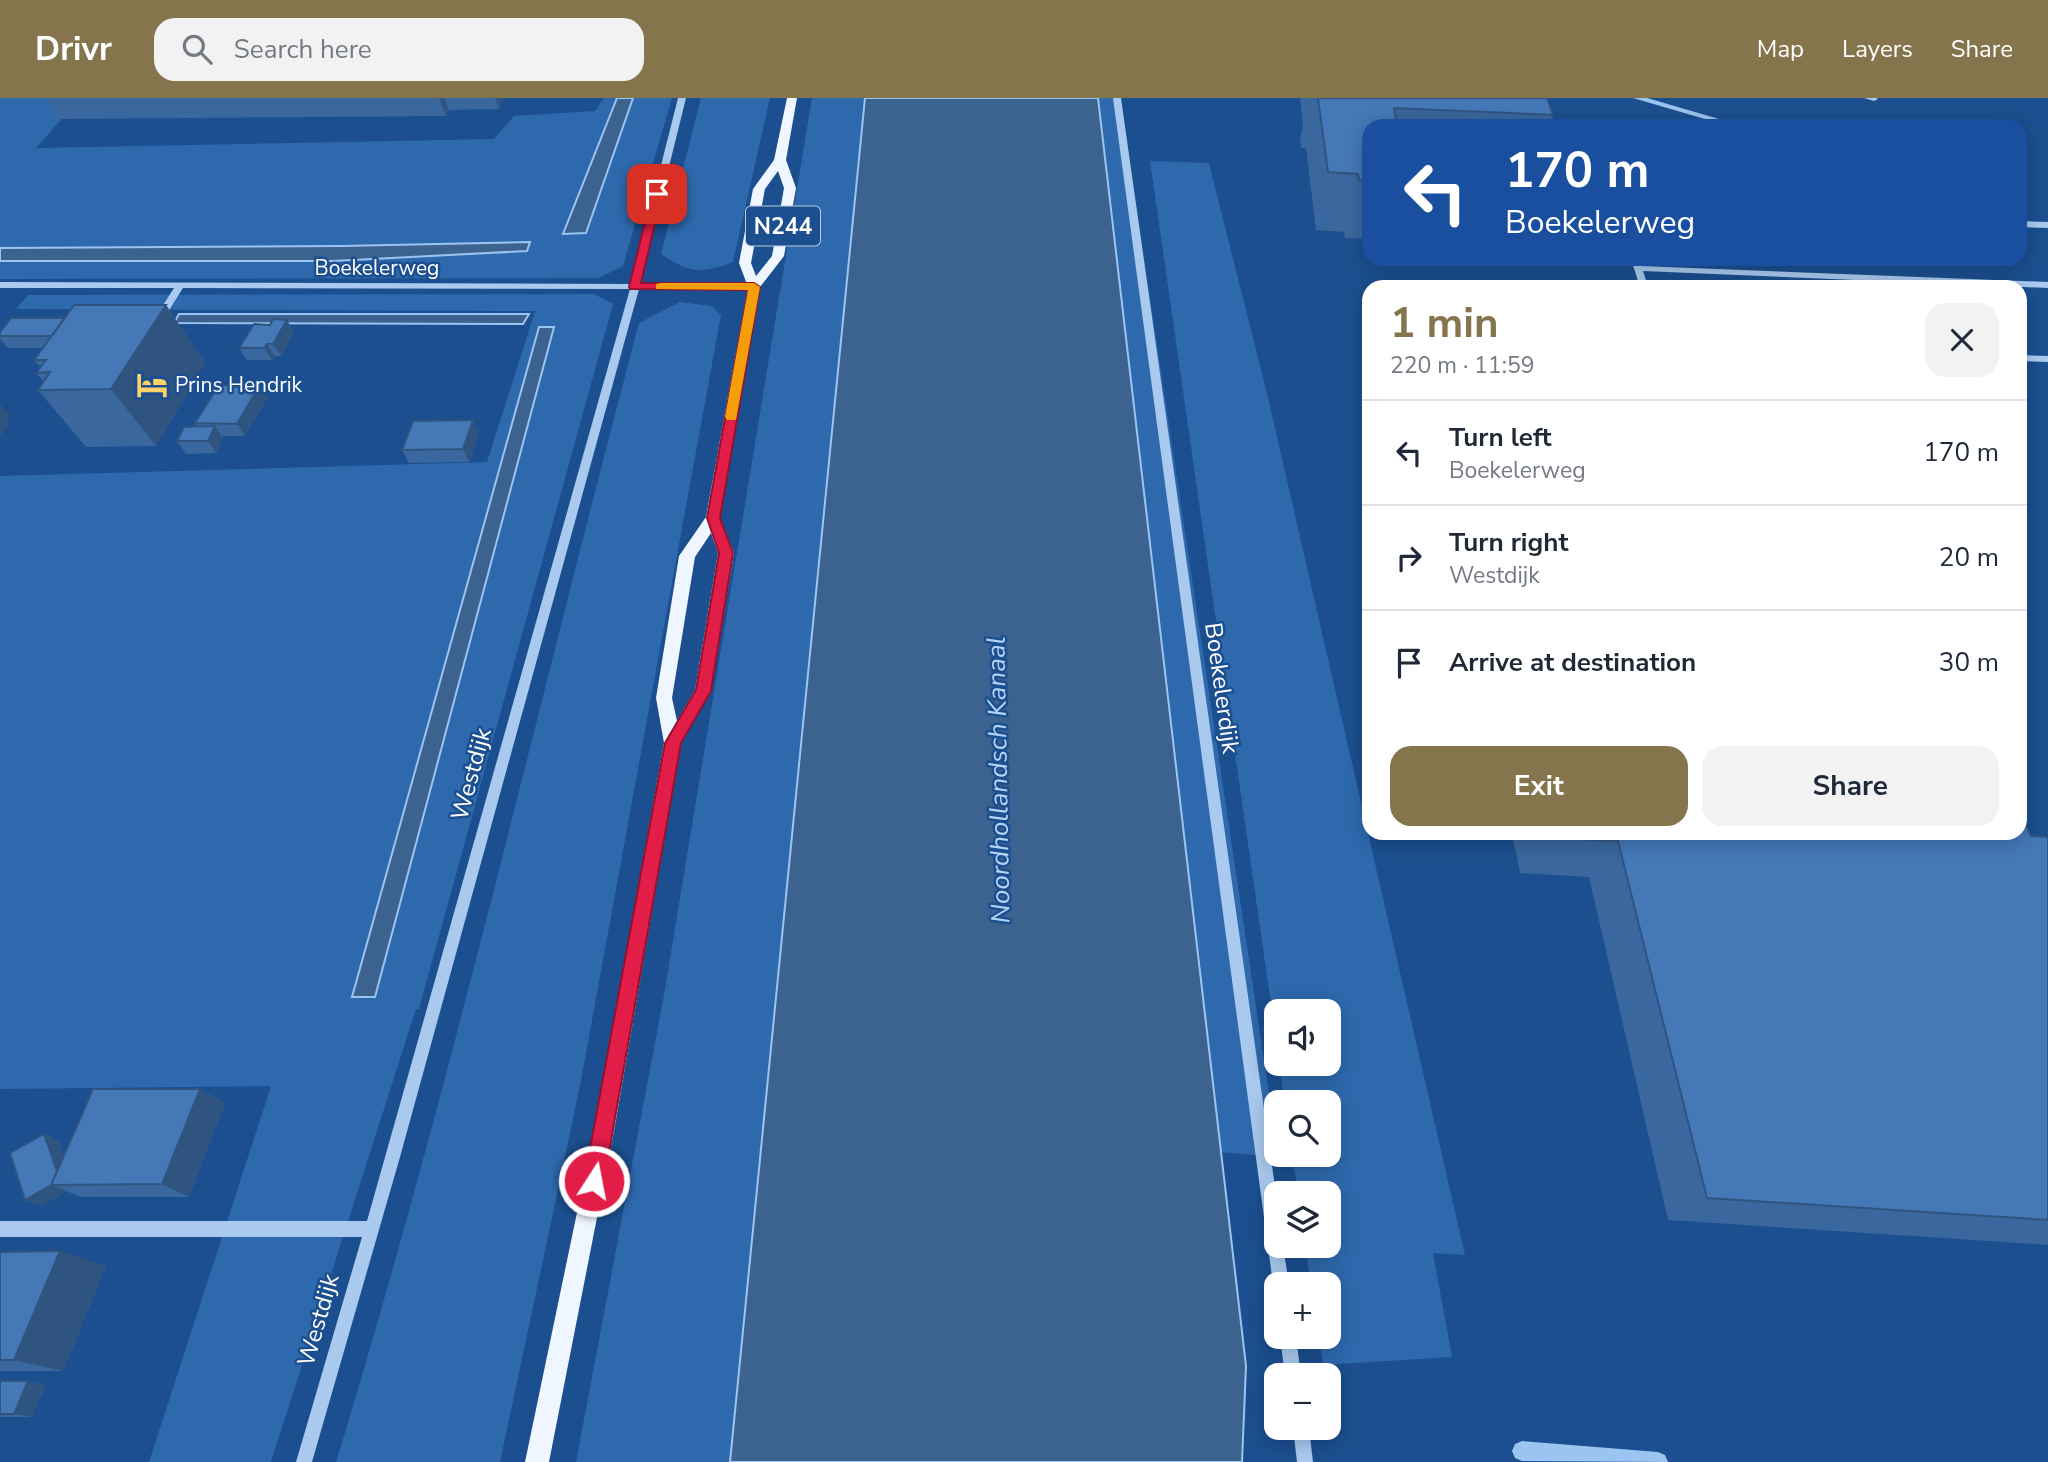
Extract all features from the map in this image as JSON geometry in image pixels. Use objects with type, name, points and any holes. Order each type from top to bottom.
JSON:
[{"type":"main road","name":"N244","points":[[754,287],[745,263],[759,189],[780,160],[792,98]]},
{"type":"main road","name":"N244","points":[[673,743],[664,698],[687,556],[713,518],[754,287],[778,256],[790,188],[780,160]]},
{"type":"main road","name":"N244","points":[[537,1462],[604,1131],[673,743],[703,691],[726,553],[713,518]]},
{"type":"street","name":"Westdijk","points":[[304,1462],[372,1229],[635,287],[682,98]]},
{"type":"street","name":"Boekelerdijk","points":[[1117,98],[1279,1272]]},
{"type":"street","points":[[2027,224],[2048,225]]},
{"type":"street","points":[[1692,266],[1954,280]]},
{"type":"street","points":[[2027,284],[2048,285]]},
{"type":"street","name":"Boekelerweg","points":[[5,285],[754,287]]},
{"type":"street","points":[[0,298],[5,285]]},
{"type":"street","points":[[154,328],[180,285]]},
{"type":"street","points":[[2027,358],[2048,359]]},
{"type":"street","points":[[0,1229],[372,1229]]},
{"type":"street","points":[[1302,1440],[1305,1462]]},
{"type":"shaded area","points":[[0,98],[80,98],[36,148],[494,139],[514,116],[595,111],[604,98],[672,98],[623,266],[599,278],[0,279]]},
{"type":"shaded area","points":[[701,98],[770,98],[733,262],[696,270],[679,265],[661,254]]},
{"type":"shaded area","points":[[812,98],[865,98],[730,1462],[576,1462],[664,995]]},
{"type":"shaded area","points":[[1098,98],[1120,98],[1264,1060],[1264,1076],[1266,1076],[1269,1090],[1264,1090],[1264,1156],[1219,1152]]},
{"type":"shaded area","points":[[1150,161],[1209,163],[1269,402],[1362,807],[1362,840],[1370,840],[1465,1255],[1433,1253],[1452,1357],[1323,1363],[1321,1349],[1341,1349],[1341,1272],[1309,1272],[1307,1258],[1341,1258],[1341,1181],[1296,1181],[1294,1167],[1341,1167],[1341,1090],[1283,1090],[1281,1076],[1341,1076],[1341,999],[1270,999]]},
{"type":"shaded area","points":[[594,294],[613,304],[419,1009],[416,1009],[271,1462],[149,1462],[271,1086],[0,1089],[0,476],[487,462],[535,311],[16,309],[28,295]]},
{"type":"shaded area","points":[[680,302],[712,306],[721,315],[580,1086],[500,1462],[336,1462],[378,1321],[456,1037],[639,323]]},
{"type":"water","points":[[617,98],[633,98],[586,233],[563,234]]},
{"type":"water","name":"Noordhollandsch Kanaal","points":[[865,98],[1098,98],[1246,1366],[1242,1462],[730,1462]]},
{"type":"water","points":[[530,242],[527,251],[333,261],[0,261],[0,248]]},
{"type":"water","points":[[179,314],[529,314],[523,324],[174,323]]},
{"type":"water","points":[[539,327],[554,327],[375,997],[352,997]]},
{"type":"building","points":[[1318,98],[1547,98],[1553,115],[1394,108],[1396,119],[1362,119],[1362,180],[1359,180],[1358,174],[1328,172]]},
{"type":"building","points":[[74,305],[166,305],[111,389],[38,390],[50,372],[36,373],[46,360],[34,360]]},
{"type":"building","points":[[11,318],[65,318],[52,336],[0,336]]},
{"type":"building","points":[[273,319],[287,320],[273,344],[267,344],[264,348],[239,348],[254,324],[270,325]]},
{"type":"building","points":[[219,385],[260,385],[237,424],[195,423]]},
{"type":"building","points":[[473,420],[463,449],[402,450],[413,421]]},
{"type":"building","points":[[215,426],[208,441],[177,441],[184,427]]},
{"type":"building","points":[[2027,827],[2031,836],[2048,837],[2048,1220],[1707,1198],[1618,841],[1600,840],[2027,840]]},
{"type":"building","points":[[93,1089],[200,1089],[162,1184],[51,1185]]},
{"type":"building","points":[[44,1134],[57,1171],[51,1185],[25,1200],[10,1153]]},
{"type":"building","points":[[60,1251],[14,1360],[0,1360],[0,1252]]},
{"type":"building","points":[[0,1381],[28,1381],[14,1414],[0,1414]]},
{"type":"waterway","points":[[1637,98],[1714,119]]},
{"type":"waterway","points":[[1522,1451],[1658,1462]]},
{"type":"slow traffic","points":[[660,287],[754,287],[731,417]]},
{"type":"place","name":"Prins Hendrik","points":[[152,385]]},
{"type":"route","points":[[594,1181],[673,743],[703,691],[726,553],[713,518],[754,287],[635,287],[657,194]]}]
